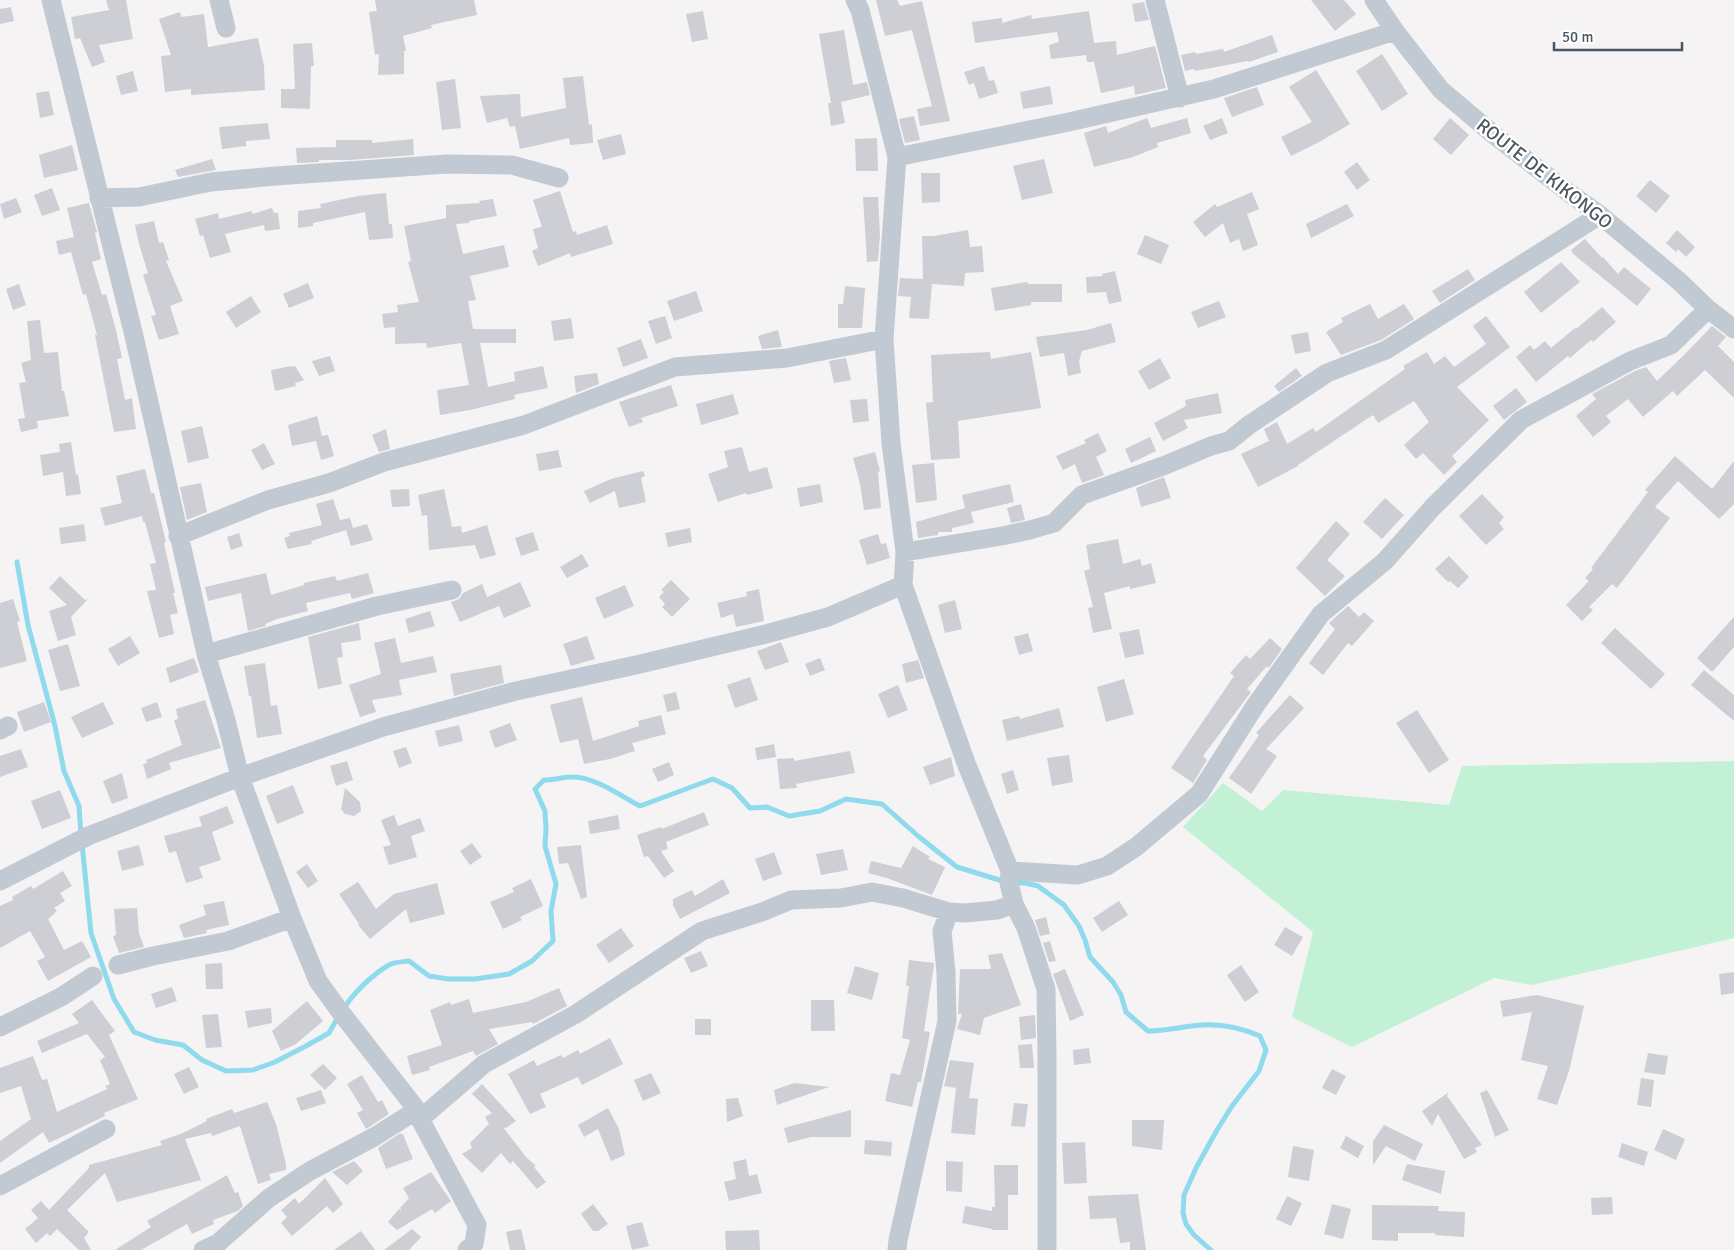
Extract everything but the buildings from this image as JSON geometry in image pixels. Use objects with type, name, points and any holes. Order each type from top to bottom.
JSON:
[{"type":"street","points":[[51,0],[134,336],[206,654],[226,720],[240,777],[292,918],[318,980],[418,1114],[477,1225],[474,1244],[467,1250]]},
{"type":"street","points":[[219,0],[226,28]]},
{"type":"street","points":[[855,0],[860,10],[897,157],[884,339],[891,443],[905,552],[903,585],[966,763],[1010,871],[1009,883],[1014,904],[1026,928],[1046,989],[1048,1055],[1047,1250]]},
{"type":"street","points":[[1155,0],[1180,98]]},
{"type":"street","name":"ROUTE DE KIKONGO","points":[[1374,0],[1395,31],[1441,90],[1530,163],[1600,215],[1680,282],[1708,309],[1734,329]]},
{"type":"street","points":[[897,157],[1180,98],[1214,89],[1395,31]]},
{"type":"street","points":[[99,198],[139,197],[211,182],[447,164],[512,165],[559,178]]},
{"type":"street","points":[[905,552],[1002,536],[1054,523],[1082,495],[1228,441],[1327,373],[1386,350],[1600,215]]},
{"type":"street","points":[[1010,871],[1078,875],[1107,866],[1136,846],[1199,794],[1255,706],[1321,614],[1385,561],[1432,508],[1521,420],[1630,361],[1671,345],[1708,309]]},
{"type":"street","points":[[178,536],[268,500],[329,483],[384,462],[524,425],[675,367],[787,358],[884,339]]},
{"type":"street","points":[[0,881],[81,839],[240,777],[383,727],[516,691],[766,634],[828,617],[903,585]]},
{"type":"street","points":[[206,654],[377,606],[452,590]]},
{"type":"street","points":[[203,1250],[218,1243],[269,1198],[310,1171],[418,1114],[484,1064],[576,1014],[702,931],[762,912],[791,900],[841,898],[872,892],[903,898],[949,912],[965,913],[997,910],[1014,904]]},
{"type":"street","points":[[897,1250],[947,1021],[946,972],[942,932],[949,912]]},
{"type":"street","points":[[118,965],[228,941],[292,918]]},
{"type":"street","points":[[0,1027],[61,997],[92,976]]},
{"type":"street","points":[[0,1186],[106,1129]]},
{"type":"green space","points":[[1734,761],[1734,938],[1532,985],[1494,978],[1352,1047],[1292,1017],[1313,932],[1183,827],[1223,783],[1262,811],[1283,790],[1449,805],[1462,766]]},
{"type":"waterway","points":[[17,562],[28,625],[55,726],[64,771],[79,806],[81,836]]},
{"type":"waterway","points":[[343,1010],[363,985],[393,963],[409,961],[429,976],[448,979],[475,979],[509,974],[532,961],[553,941],[551,911],[556,884],[545,846],[545,811],[535,789],[544,780],[572,777],[589,780],[607,787],[640,806],[713,779],[732,788],[750,808],[767,807],[789,816],[820,811],[846,799],[882,804],[957,867],[1009,883],[1025,883],[1038,886],[1064,905],[1079,926],[1090,957],[1113,982],[1121,995],[1126,1012],[1148,1031],[1218,1025],[1260,1036],[1266,1050],[1259,1071],[1232,1106],[1217,1130],[1196,1168],[1184,1195],[1183,1213],[1186,1224],[1194,1235],[1211,1250]]},
{"type":"waterway","points":[[82,844],[91,933],[114,999],[134,1032],[155,1040],[183,1045],[202,1060],[226,1071],[253,1070],[275,1062],[329,1033],[338,1017]]}]
